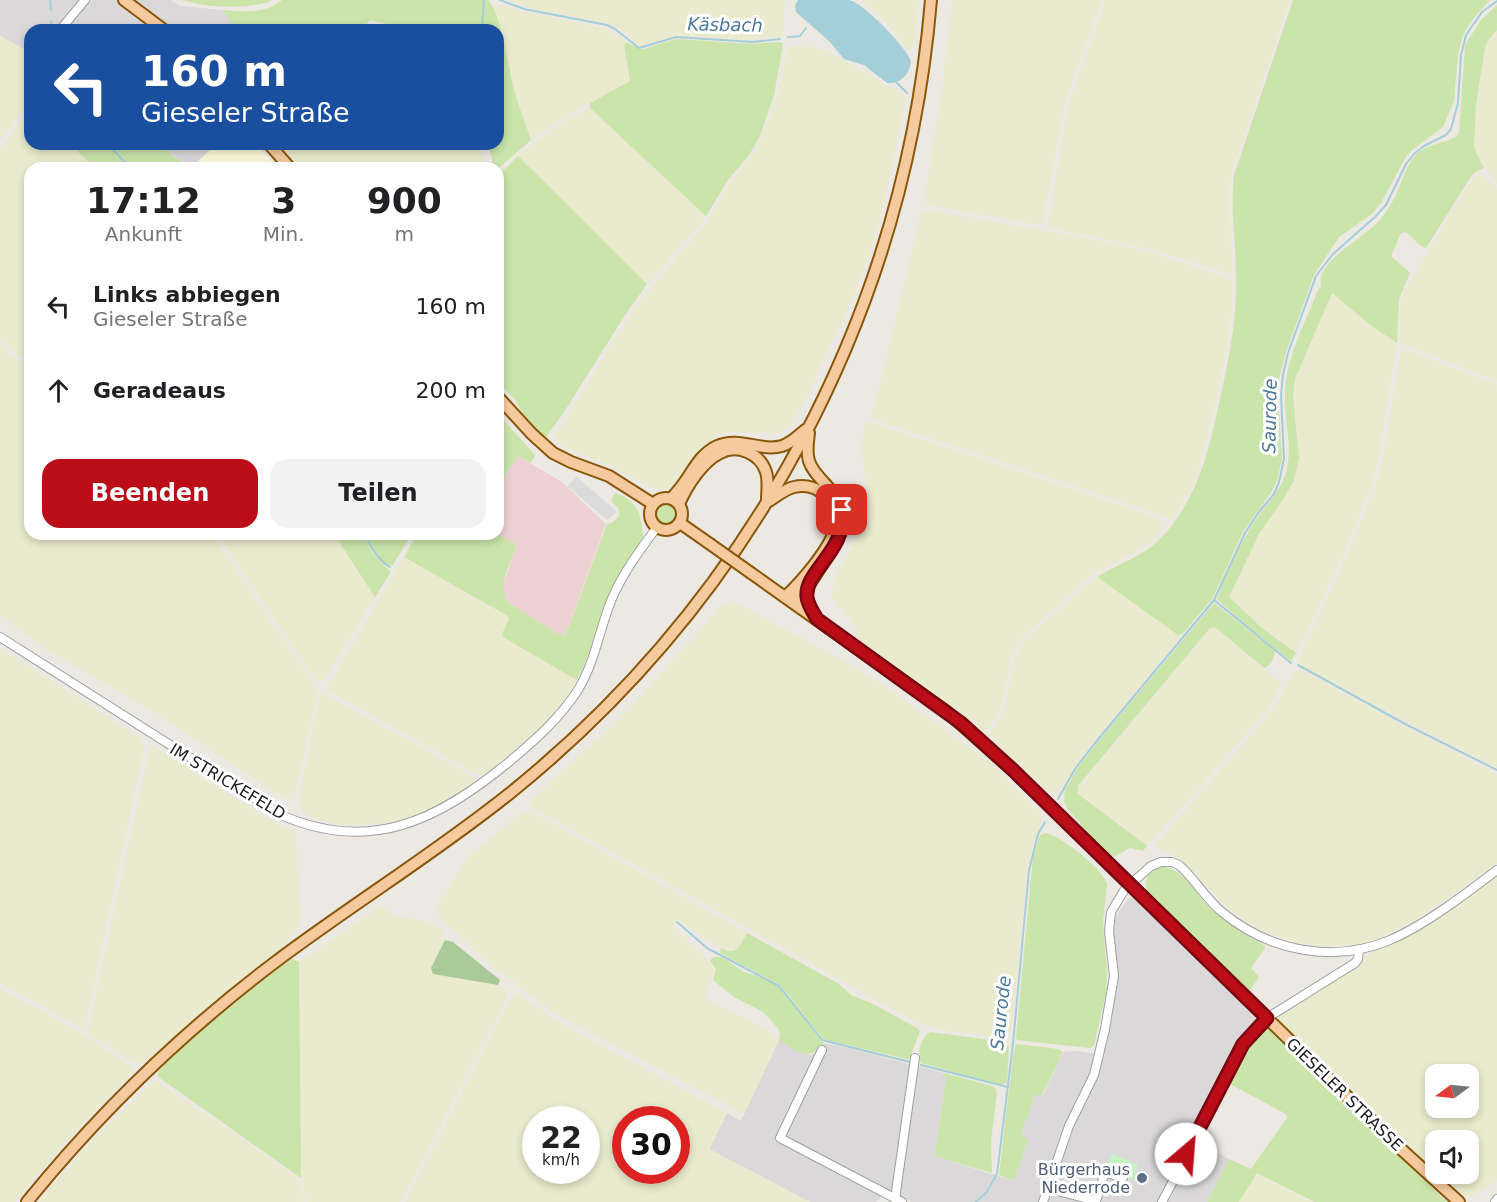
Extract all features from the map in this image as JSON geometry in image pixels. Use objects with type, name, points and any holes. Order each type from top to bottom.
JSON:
[{"type":"main road","points":[[124,0],[156,24]]},
{"type":"main road","points":[[27,1202],[64,1158],[118,1101],[203,1021],[291,950],[508,795],[590,722],[656,653],[725,566],[767,503],[810,426],[855,327],[888,231],[915,119],[931,0]]},
{"type":"main road","points":[[274,150],[285,162]]},
{"type":"main road","points":[[504,404],[553,453],[609,476],[653,504]]},
{"type":"main road","points":[[675,501],[679,490],[698,462],[714,447],[735,441],[780,447],[810,426]]},
{"type":"main road","points":[[789,600],[808,586],[839,538],[843,518],[836,495],[813,470],[809,462],[807,453],[810,426]]},
{"type":"main road","points":[[675,501],[686,491],[707,463],[720,453],[736,449],[753,455],[764,467],[768,482],[767,503]]},
{"type":"main road","points":[[767,503],[790,488],[809,487],[826,496],[836,517],[836,525],[830,540],[789,600]]},
{"type":"main road","points":[[661,498],[675,501],[683,514],[680,523],[671,530],[661,530],[650,519],[653,504],[661,498]]},
{"type":"main road","name":"GIESELER STRASSE","points":[[680,523],[961,723],[1401,1149],[1459,1202]]},
{"type":"main road","points":[[808,586],[807,597],[817,619]]},
{"type":"street","points":[[65,24],[85,0]]},
{"type":"street","name":"IM STRICKEFELD","points":[[0,638],[279,814],[326,829],[358,832],[384,830],[418,821],[459,800],[514,758],[558,716],[577,691],[589,668],[617,588],[657,527]]},
{"type":"street","points":[[1042,1202],[1070,1126],[1094,1074],[1105,1029],[1114,968],[1109,931],[1111,912],[1114,904],[1130,885],[1151,866],[1161,862],[1172,862],[1186,871],[1222,913],[1273,942],[1293,949],[1334,953],[1359,950],[1391,939],[1416,926],[1497,870]]},
{"type":"street","points":[[1162,1202],[1243,1044],[1267,1018],[1355,963],[1359,950]]},
{"type":"street","points":[[822,1050],[780,1138],[895,1201],[915,1058]]},
{"type":"street","points":[[1047,1188],[1096,1201],[1105,1172],[1123,1178]]},
{"type":"shaded area","points":[[0,0],[170,0],[180,6],[223,10],[232,24],[24,24],[24,49],[0,36]]},
{"type":"shaded area","points":[[167,150],[210,150],[198,162],[183,162]]},
{"type":"shaded area","points":[[210,150],[261,150],[272,162],[197,162]]},
{"type":"shaded area","points":[[518,456],[562,482],[606,524],[566,633],[560,635],[509,603],[503,593],[504,582],[516,548],[515,544],[504,538],[504,477]]},
{"type":"shaded area","points":[[577,477],[617,512],[607,520],[567,486]]},
{"type":"shaded area","points":[[1133,895],[1256,1019],[1235,1053],[1191,1139],[1229,1159],[1207,1202],[912,1202],[888,1190],[876,1202],[810,1202],[709,1149],[727,1113],[741,1121],[779,1040],[804,1054],[811,1055],[824,1044],[836,1045],[944,1073],[946,1079],[935,1154],[937,1157],[1014,1181],[1028,1141],[1021,1133],[1035,1094],[1043,1095],[1063,1052],[1077,1051],[1102,1055],[1117,976],[1113,922],[1123,905]]},
{"type":"green space","points":[[182,0],[273,0],[240,7],[228,7]]},
{"type":"green space","points":[[282,0],[488,0],[493,6],[500,24],[386,24],[370,20],[366,24],[232,24],[223,10],[262,10]]},
{"type":"green space","points":[[506,0],[785,0],[783,33],[780,37],[752,40],[677,35],[639,46],[627,33],[608,23],[544,11]]},
{"type":"green space","points":[[861,0],[919,0],[916,39],[910,52],[885,21]]},
{"type":"green space","points":[[952,0],[1101,0],[1064,106],[1042,225],[928,205],[924,202],[943,83]]},
{"type":"green space","points":[[1106,0],[1289,0],[1231,174],[1229,196],[1232,274],[1150,249],[1048,227],[1068,107]]},
{"type":"green space","points":[[1293,0],[1490,0],[1473,19],[1463,35],[1458,55],[1454,101],[1443,127],[1405,158],[1381,203],[1372,214],[1339,237],[1314,275],[1280,375],[1278,394],[1282,459],[1277,481],[1243,532],[1212,599],[1183,633],[1178,635],[1097,577],[1145,551],[1159,540],[1184,508],[1201,472],[1217,414],[1234,320],[1236,264],[1234,175]]},
{"type":"green space","points":[[493,5],[606,29],[627,42],[624,46],[630,81],[570,113],[531,140],[504,49],[504,24],[498,24]]},
{"type":"green space","points":[[1497,5],[1497,30],[1485,47],[1476,105],[1474,145],[1484,168],[1470,178],[1426,248],[1406,232],[1401,233],[1391,256],[1410,273],[1399,299],[1397,343],[1373,327],[1332,293],[1295,379],[1293,396],[1299,458],[1294,480],[1259,534],[1229,597],[1262,628],[1296,653],[1291,661],[1217,599],[1238,549],[1279,489],[1285,476],[1289,445],[1285,394],[1292,354],[1321,286],[1321,278],[1331,261],[1382,218],[1408,166],[1416,155],[1426,148],[1457,136],[1465,45],[1481,20]]},
{"type":"green space","points":[[1497,31],[1497,184],[1475,151],[1474,129],[1483,58],[1488,40]]},
{"type":"green space","points":[[0,36],[24,49],[24,109],[0,139]]},
{"type":"green space","points":[[676,39],[753,44],[780,42],[783,44],[774,95],[760,136],[749,155],[728,180],[706,216],[590,108],[590,103],[630,81],[624,45],[627,42],[639,49],[644,49]]},
{"type":"green space","points":[[504,42],[514,90],[531,140],[504,164],[492,162],[490,150],[504,150]]},
{"type":"green space","points":[[788,46],[812,47],[828,52],[906,96],[885,199],[868,260],[805,399],[791,424],[778,433],[732,431],[717,436],[698,452],[675,485],[666,489],[654,489],[612,466],[567,449],[560,445],[555,437],[639,303],[708,221],[731,182],[758,148],[778,95]]},
{"type":"green space","points":[[590,108],[706,216],[647,284],[518,156],[563,122]]},
{"type":"green space","points":[[24,117],[24,150],[76,150],[89,162],[24,162],[24,358],[0,340],[0,150]]},
{"type":"green space","points":[[76,150],[166,150],[182,162],[89,162]]},
{"type":"green space","points":[[283,150],[480,150],[482,162],[294,162]]},
{"type":"green space","points":[[518,156],[647,284],[546,437],[536,432],[515,400],[504,388],[504,170]]},
{"type":"green space","points":[[1479,174],[1497,188],[1497,381],[1407,346],[1400,339],[1400,307],[1404,292],[1472,179]]},
{"type":"green space","points":[[926,210],[1085,238],[1149,252],[1232,280],[1232,305],[1226,353],[1206,443],[1195,479],[1173,519],[875,420],[872,411],[921,214]]},
{"type":"green space","points":[[1332,293],[1373,327],[1397,343],[1378,458],[1371,486],[1345,550],[1296,653],[1262,628],[1229,597],[1259,534],[1294,480],[1299,458],[1294,396],[1295,379]]},
{"type":"green space","points":[[0,346],[24,365],[24,540],[216,540],[318,691],[294,798],[283,797],[144,706],[47,650],[0,615]]},
{"type":"green space","points":[[1401,350],[1497,385],[1497,768],[1408,723],[1302,666],[1298,661],[1349,552],[1375,488],[1383,458]]},
{"type":"green space","points":[[504,421],[535,455],[531,463],[518,456],[504,477]]},
{"type":"green space","points":[[868,422],[1151,516],[1162,523],[1161,531],[1151,542],[1090,576],[1022,637],[1011,657],[1001,707],[985,732],[857,641],[854,623],[832,596],[835,578],[858,535],[865,515],[867,488],[861,443]]},
{"type":"green space","points":[[615,493],[633,504],[641,521],[643,536],[612,588],[577,680],[503,637],[508,616],[404,557],[414,540],[504,540],[504,538],[515,544],[516,548],[504,583],[505,597],[509,603],[560,635],[566,634],[607,524],[612,523],[620,515],[618,508],[611,501]]},
{"type":"green space","points":[[666,501],[675,504],[678,513],[675,522],[666,525],[657,522],[654,513],[657,504]]},
{"type":"green space","points":[[221,540],[338,540],[375,597],[324,679],[318,681],[308,670]]},
{"type":"green space","points":[[338,540],[366,540],[373,554],[389,570],[390,573],[375,597]]},
{"type":"green space","points":[[369,540],[408,540],[392,566],[379,557]]},
{"type":"green space","points":[[404,557],[508,616],[503,637],[577,680],[569,696],[548,721],[483,775],[478,775],[329,691],[328,687]]},
{"type":"green space","points":[[1097,577],[1178,635],[1178,640],[1093,742],[1062,788],[1054,792],[1048,791],[1019,767],[993,740],[991,734],[1005,709],[1013,666],[1021,646],[1032,633]]},
{"type":"green space","points":[[730,601],[835,656],[886,687],[986,760],[1040,812],[1042,821],[1033,843],[1027,870],[1012,1024],[1006,1038],[941,1030],[916,1022],[533,808],[530,802],[533,798],[626,713],[721,607]]},
{"type":"green space","points":[[1214,603],[1275,651],[1273,659],[1264,668],[1215,627],[1210,628],[1078,786],[1078,794],[1147,846],[1143,851],[1130,848],[1114,857],[1093,839],[1067,808],[1064,802],[1065,790],[1096,744]]},
{"type":"green space","points":[[1215,627],[1281,683],[1281,686],[1265,712],[1147,846],[1078,794],[1077,790],[1210,628]]},
{"type":"green space","points":[[0,648],[141,739],[144,746],[83,1028],[0,983]]},
{"type":"green space","points":[[1295,670],[1304,672],[1497,775],[1497,863],[1412,922],[1379,939],[1357,945],[1323,946],[1294,942],[1268,933],[1229,909],[1183,861],[1155,846],[1276,706]]},
{"type":"green space","points":[[324,694],[472,776],[473,784],[429,811],[394,822],[349,826],[327,822],[305,814],[301,809],[300,796],[317,706]]},
{"type":"green space","points":[[153,746],[296,835],[300,920],[291,938],[156,1056],[139,1064],[129,1060],[88,1030],[150,749]]},
{"type":"green space","points":[[530,813],[545,819],[747,933],[739,949],[728,952],[677,920],[673,924],[676,930],[713,966],[714,975],[705,992],[706,999],[765,1029],[779,1040],[744,1114],[556,1014],[494,967],[437,915],[437,907],[468,857],[520,814]]},
{"type":"green space","points":[[1045,833],[1052,835],[1080,854],[1098,870],[1107,884],[1103,921],[1106,993],[1094,1046],[1090,1048],[1017,1040],[1016,1037],[1033,857],[1040,835]]},
{"type":"green space","points":[[1163,867],[1185,878],[1214,912],[1265,946],[1251,968],[1259,977],[1251,989],[1246,990],[1149,895],[1146,885],[1147,876],[1153,870]]},
{"type":"green space","points":[[1497,876],[1497,1179],[1486,1188],[1469,1196],[1458,1192],[1449,1184],[1479,1184],[1479,1130],[1425,1130],[1425,1162],[1278,1020],[1279,1014],[1374,951],[1418,930]]},
{"type":"green space","points":[[383,906],[395,916],[427,922],[443,932],[445,940],[431,968],[433,974],[498,985],[506,991],[506,1000],[400,1202],[306,1202],[301,1178],[299,962]]},
{"type":"green space","points":[[747,933],[839,984],[851,995],[917,1028],[920,1031],[910,1058],[823,1039],[780,985],[720,953],[721,948],[731,951],[737,949]]},
{"type":"green space","points":[[445,940],[453,942],[500,980],[498,985],[433,974],[431,968]]},
{"type":"green space","points":[[714,957],[722,957],[744,972],[761,977],[779,987],[824,1044],[818,1050],[807,1054],[779,1040],[778,1028],[763,1012],[734,997],[713,980],[716,970],[710,960]]},
{"type":"green space","points":[[292,959],[299,962],[301,1178],[157,1076],[163,1066],[196,1034]]},
{"type":"green space","points":[[0,988],[87,1037],[133,1068],[133,1072],[67,1140],[15,1202],[0,1202]]},
{"type":"green space","points":[[518,994],[564,1026],[727,1113],[709,1149],[810,1202],[405,1202],[509,1002]]},
{"type":"green space","points":[[1264,1027],[1269,1028],[1425,1180],[1425,1184],[1429,1184],[1447,1202],[1315,1202],[1257,1173],[1239,1202],[1207,1202],[1229,1159],[1251,1169],[1287,1118],[1286,1114],[1228,1083],[1247,1043],[1258,1030]]},
{"type":"green space","points":[[930,1032],[1006,1042],[1009,1048],[1007,1082],[1002,1085],[921,1063],[920,1046]]},
{"type":"green space","points":[[1016,1044],[1058,1049],[1063,1052],[1042,1095],[1035,1095],[1021,1133],[1028,1141],[1014,1181],[999,1175]]},
{"type":"green space","points":[[944,1073],[995,1088],[997,1093],[991,1140],[992,1173],[937,1157],[935,1154],[946,1079]]},
{"type":"green space","points":[[153,1081],[268,1157],[298,1180],[302,1188],[303,1202],[38,1202],[91,1141]]},
{"type":"green space","points":[[1112,1154],[1138,1165],[1132,1180],[1106,1169]]},
{"type":"green space","points":[[1257,1173],[1314,1202],[1239,1202]]},
{"type":"water","points":[[798,0],[849,0],[856,3],[883,26],[907,54],[911,61],[906,74],[896,82],[887,83],[864,65],[844,59],[829,41],[796,12],[795,5]]},
{"type":"waterway","points":[[50,0],[51,10]]},
{"type":"waterway","points":[[482,24],[484,0]]},
{"type":"waterway","name":"Käsbach","points":[[500,0],[524,9],[607,25],[639,48],[676,37],[753,42],[780,39]]},
{"type":"waterway","name":"Saurode","points":[[1058,799],[1075,769],[1095,743],[1214,600],[1245,533],[1274,494],[1284,459],[1281,395],[1283,375],[1288,353],[1316,276],[1333,254],[1386,205],[1406,164],[1414,154],[1446,135],[1451,129],[1458,103],[1461,55],[1466,35],[1482,12],[1497,1]]},
{"type":"waterway","name":"Käsbach","points":[[788,37],[800,36],[806,28]]},
{"type":"waterway","points":[[894,80],[907,93]]},
{"type":"waterway","points":[[114,150],[124,162]]},
{"type":"waterway","points":[[367,540],[378,557],[390,567]]},
{"type":"waterway","points":[[1214,600],[1291,663]]},
{"type":"waterway","points":[[1298,665],[1407,725],[1497,770]]},
{"type":"waterway","name":"Saurode","points":[[976,1202],[986,1193],[997,1174],[1013,1044],[1029,870],[1038,834],[1045,822]]},
{"type":"waterway","points":[[677,922],[707,948],[779,986],[822,1040],[910,1062]]},
{"type":"waterway","points":[[921,1065],[1008,1087]]},
{"type":"place","name":"Bürgerhaus Niederrode","points":[[1142,1178]]},
{"type":"route","points":[[842,510],[842,532],[808,586],[807,597],[817,619],[961,723],[1014,771],[1267,1018],[1243,1044],[1186,1154]]}]
